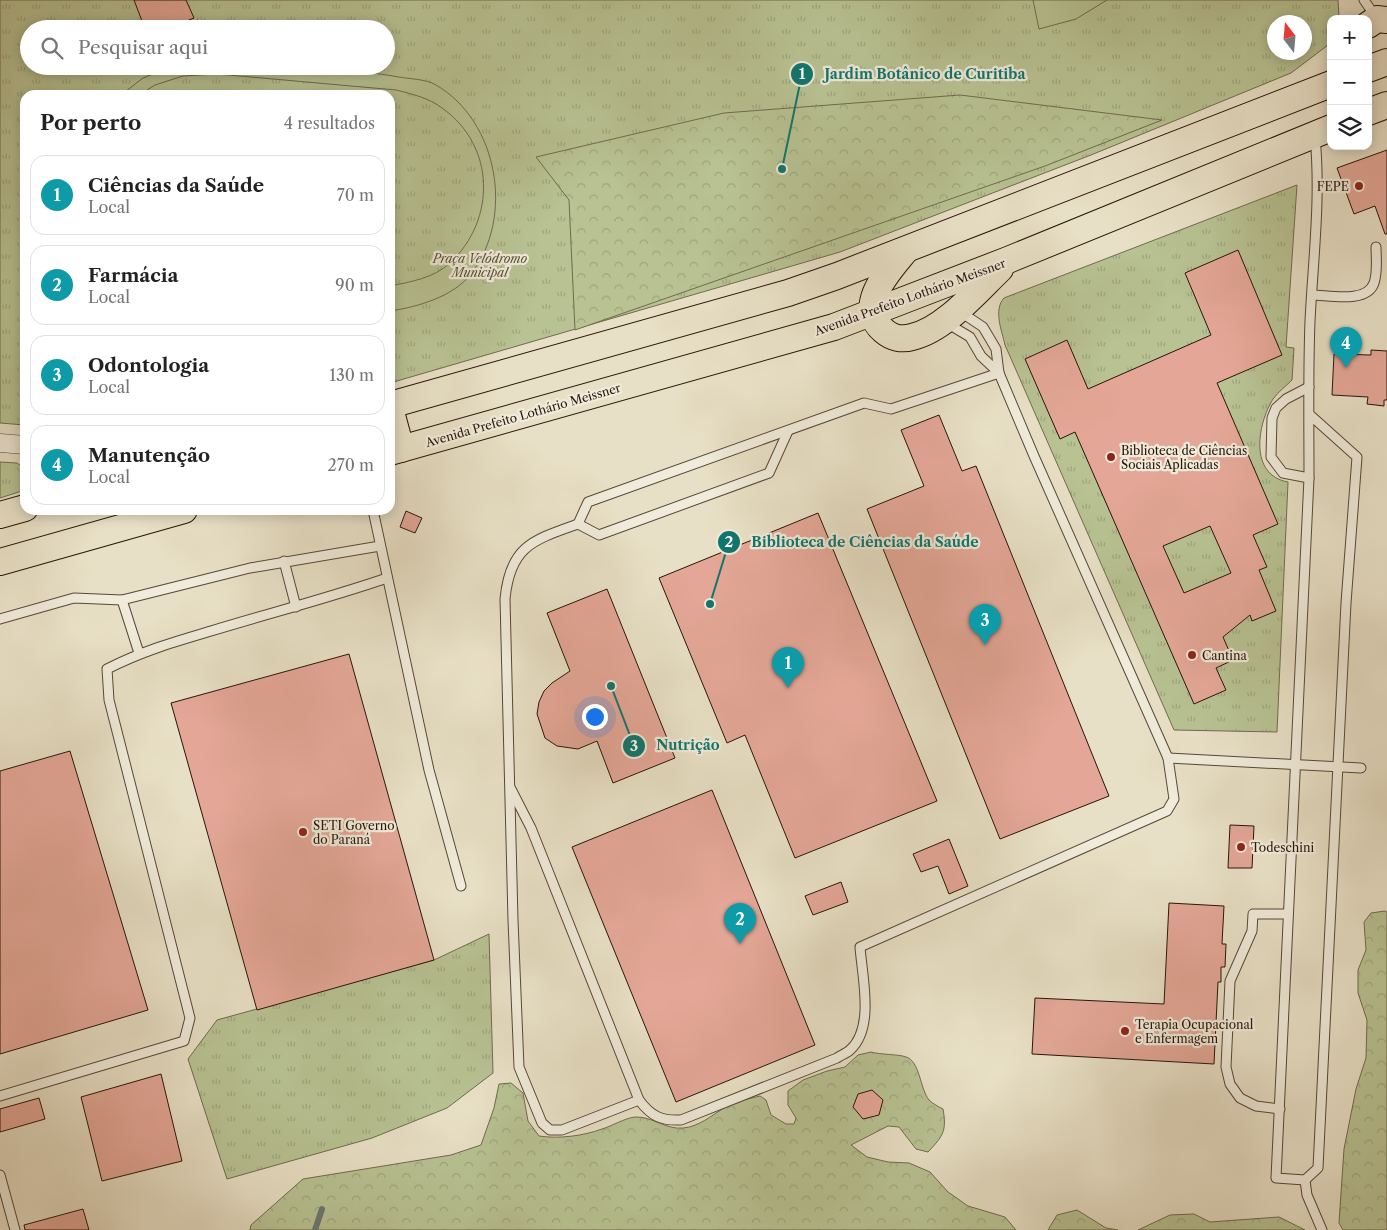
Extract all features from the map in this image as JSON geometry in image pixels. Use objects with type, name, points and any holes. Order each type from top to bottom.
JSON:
[{"type":"main road","points":[[1372,68],[1387,62]]},
{"type":"main road","points":[[395,405],[788,293],[905,251],[1320,87],[1327,72]]},
{"type":"main road","name":"Avenida Prefeito Lothário Meissner","points":[[396,451],[820,331],[873,313],[1323,131]]},
{"type":"main road","points":[[905,251],[881,280],[874,296],[873,313],[879,327],[892,338],[912,338],[928,331],[950,315],[1008,260]]},
{"type":"main road","points":[[0,515],[20,509]]},
{"type":"main road","points":[[0,562],[166,515]]},
{"type":"street","points":[[0,443],[20,446]]},
{"type":"lane","points":[[1308,414],[1358,457],[1346,603],[1318,1168],[1305,1180],[1276,1178],[1309,478],[1308,414],[1312,295],[1318,178],[1323,131]]},
{"type":"lane","points":[[1312,295],[1352,296],[1366,293],[1375,281],[1376,246]]},
{"type":"lane","points":[[950,315],[970,337],[981,356],[999,372]]},
{"type":"lane","points":[[511,789],[531,828],[639,1100],[649,1113],[665,1120],[681,1120],[837,1058],[850,1050],[859,1039],[865,1023],[860,947],[1168,811],[1174,799],[1168,758],[1097,602],[999,372],[996,349],[983,327],[950,315]]},
{"type":"lane","points":[[639,1100],[562,1130],[550,1130],[542,1124],[519,1067],[513,920],[505,598],[507,576],[519,554],[538,538],[578,524],[588,502],[864,403],[891,409],[999,372]]},
{"type":"lane","points":[[1309,387],[1286,399],[1276,408],[1272,418],[1271,457],[1283,473],[1309,478]]},
{"type":"lane","points":[[578,524],[599,535],[769,473],[788,431]]},
{"type":"lane","points":[[375,515],[429,770],[461,886]]},
{"type":"lane","points":[[0,619],[74,598],[122,600],[284,561],[380,546]]},
{"type":"lane","points":[[284,561],[296,607]]},
{"type":"lane","points":[[0,1096],[184,1041],[190,1018],[109,700],[107,669],[138,653],[296,607],[387,578]]},
{"type":"lane","points":[[122,600],[138,653]]},
{"type":"lane","points":[[1168,758],[1361,768]]},
{"type":"lane","points":[[1280,1108],[1256,1106],[1240,1098],[1230,1084],[1226,1067],[1230,981],[1252,931],[1253,914],[1288,914]]},
{"type":"lane","points":[[0,1175],[15,1230]]},
{"type":"lane","points":[[1305,1180],[1311,1204],[1322,1230]]},
{"type":"green space","name":"Praça Velódromo Municipal","points":[[0,0],[1338,0],[1339,15],[1327,15],[1327,46],[1312,57],[1312,15],[1267,15],[1267,60],[1308,60],[1291,73],[1091,155],[840,252],[395,382],[395,90],[20,90],[20,425],[0,423]]},
{"type":"green space","points":[[1033,0],[1107,0],[1076,19],[1039,29]]},
{"type":"green space","points":[[150,75],[200,75],[183,76],[155,85],[147,90],[127,90],[143,78]]},
{"type":"green space","points":[[228,75],[384,75],[418,80],[436,85],[457,101],[474,122],[486,146],[493,172],[496,199],[493,225],[485,251],[471,274],[455,289],[423,304],[395,310],[395,285],[414,281],[437,272],[450,263],[465,246],[476,226],[482,205],[484,184],[480,162],[472,142],[460,124],[442,108],[426,99],[396,90]]},
{"type":"green space","points":[[960,95],[1162,120],[1045,166],[575,330],[569,200],[536,157],[724,113]]},
{"type":"green space","points":[[1297,185],[1286,347],[1294,348],[1292,380],[1273,399],[1267,410],[1260,435],[1262,460],[1267,470],[1276,477],[1288,482],[1277,732],[1174,730],[1005,345],[999,321],[999,308],[1004,298]]},
{"type":"green space","points":[[0,462],[17,463],[20,465],[20,492],[0,498]]},
{"type":"green space","points":[[1387,912],[1387,1230],[1343,1230],[1339,1223],[1344,1149],[1356,1089],[1366,1058],[1367,1020],[1358,993],[1358,970],[1366,950],[1364,922],[1371,913]]},
{"type":"green space","points":[[489,934],[493,1073],[447,1108],[372,1138],[227,1179],[188,1059],[217,1020],[434,960]]},
{"type":"green space","points":[[871,1052],[903,1056],[911,1060],[917,1069],[929,1100],[943,1109],[943,1133],[928,1152],[916,1149],[899,1127],[888,1126],[851,1145],[867,1157],[888,1162],[909,1163],[930,1172],[948,1192],[968,1206],[1005,1217],[1016,1230],[250,1230],[251,1225],[303,1179],[451,1155],[481,1145],[494,1108],[499,1084],[511,1083],[523,1093],[528,1121],[539,1136],[563,1137],[579,1135],[606,1128],[635,1117],[641,1117],[671,1127],[689,1127],[732,1104],[760,1096],[766,1100],[771,1115],[786,1124],[794,1124],[796,1118],[788,1105],[788,1091],[803,1080],[827,1071],[845,1067],[858,1055]]},
{"type":"green space","points":[[1077,1210],[1106,1228],[1118,1230],[1048,1230],[1057,1215]]},
{"type":"green space","points":[[1194,1214],[1210,1222],[1279,1217],[1305,1230],[1138,1230],[1170,1215]]},
{"type":"building","points":[[134,0],[186,0],[194,18],[189,20],[142,20]]},
{"type":"building","name":"FEPE","points":[[1387,150],[1387,234],[1385,234],[1375,206],[1354,214],[1337,168]]},
{"type":"building","points":[[1238,250],[1282,355],[1217,383],[1278,524],[1253,535],[1267,567],[1259,570],[1276,611],[1252,621],[1250,615],[1223,637],[1233,660],[1216,668],[1226,690],[1194,704],[1075,432],[1060,439],[1025,359],[1067,340],[1088,389],[1211,335],[1185,273]],"holes":[[[1210,526],[1231,573],[1184,593],[1163,546]]]},
{"type":"building","points":[[1371,350],[1387,351],[1387,400],[1384,400],[1384,406],[1367,404],[1368,397],[1332,395],[1334,354],[1371,355]]},
{"type":"building","points":[[939,415],[962,471],[976,466],[1109,796],[1000,839],[867,509],[924,486],[901,430]]},
{"type":"building","points":[[406,511],[422,518],[415,533],[400,527]]},
{"type":"building","points":[[818,513],[937,801],[795,858],[745,735],[727,743],[659,578]]},
{"type":"building","points":[[607,589],[675,758],[613,783],[597,741],[578,749],[557,746],[545,738],[537,714],[539,702],[544,691],[570,671],[547,613]]},
{"type":"building","name":"SETI Governo do Paraná","points":[[349,654],[434,960],[257,1010],[171,703]]},
{"type":"building","points":[[70,751],[148,1010],[0,1054],[0,771]]},
{"type":"building","points":[[712,790],[815,1045],[676,1102],[572,847]]},
{"type":"building","name":"Todeschini","points":[[1230,825],[1254,826],[1252,868],[1228,868]]},
{"type":"building","points":[[949,839],[968,886],[949,894],[938,866],[921,872],[913,854]]},
{"type":"building","points":[[841,882],[848,902],[813,915],[805,896]]},
{"type":"building","name":"Terapia Ocupacional e Enfermagem","points":[[1169,903],[1224,906],[1222,944],[1226,944],[1225,967],[1221,967],[1221,982],[1218,982],[1214,1064],[1032,1054],[1035,998],[1164,1004]]},
{"type":"building","points":[[161,1074],[182,1161],[102,1181],[81,1097]]},
{"type":"building","points":[[872,1090],[883,1100],[879,1115],[863,1119],[853,1107],[858,1094]]},
{"type":"building","points":[[39,1098],[45,1119],[0,1132],[0,1109]]},
{"type":"building","points":[[83,1209],[89,1230],[25,1230],[24,1225]]},
{"type":"waterway","points":[[315,1230],[322,1209]]},
{"type":"place","name":"Jardim Botânico de Curitiba","points":[[782,169]]},
{"type":"place","name":"FEPE","points":[[1359,186]]},
{"type":"place","name":"Manutenção","points":[[1346,368]]},
{"type":"place","name":"Biblioteca de Ciências Sociais Aplicadas","points":[[1111,457]]},
{"type":"place","name":"Biblioteca de Ciências da Saúde","points":[[710,604]]},
{"type":"place","name":"Odontologia","points":[[985,645]]},
{"type":"place","name":"Cantina","points":[[1192,655]]},
{"type":"place","name":"Nutrição","points":[[611,686]]},
{"type":"place","name":"Ciências da Saúde","points":[[788,688]]},
{"type":"place","name":"SETI Governo do Paraná","points":[[303,832]]},
{"type":"place","name":"Todeschini","points":[[1241,847]]},
{"type":"place","name":"Farmácia","points":[[740,944]]},
{"type":"place","name":"Terapia Ocupacional e Enfermagem","points":[[1125,1031]]}]
